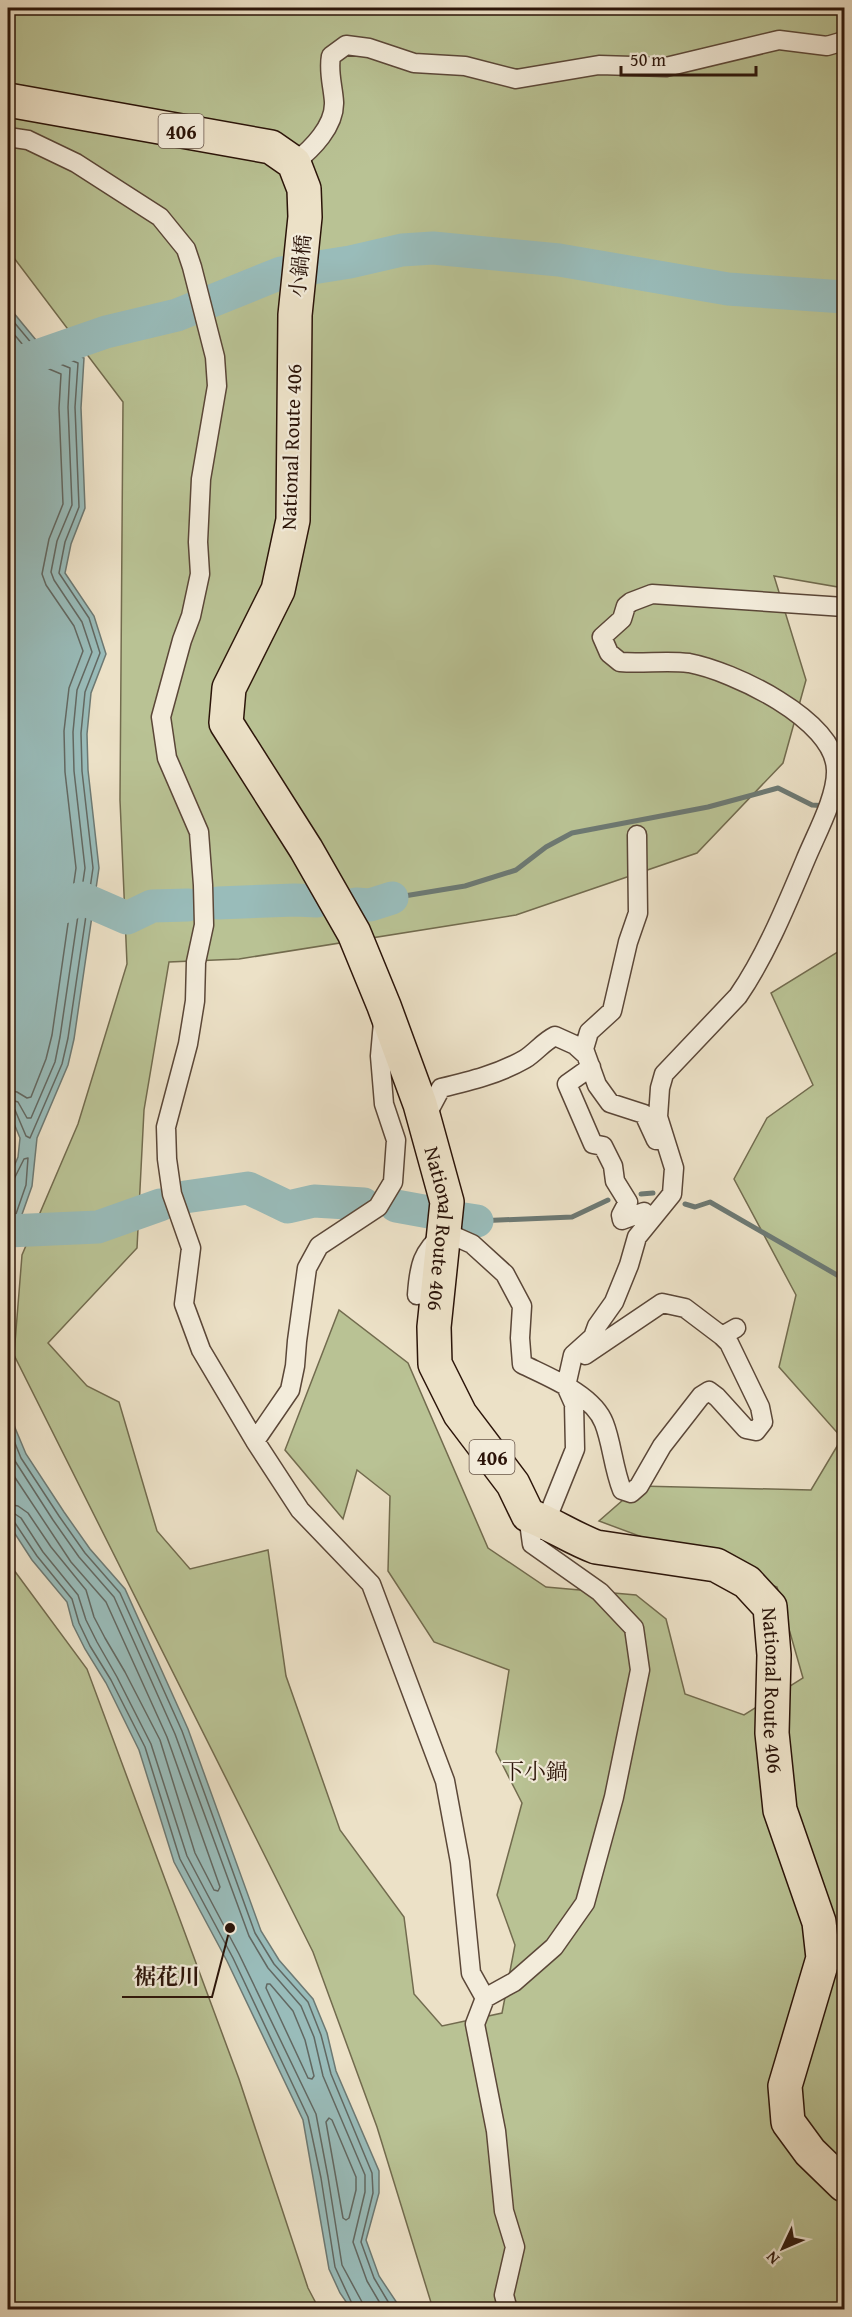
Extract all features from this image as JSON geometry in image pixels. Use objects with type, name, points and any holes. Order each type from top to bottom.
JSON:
[{"type":"highway","name":"406","points":[[8,100],[272,147],[294,163]]},
{"type":"highway","name":"小鍋橋","points":[[294,163],[304,189],[305,217],[295,315]]},
{"type":"highway","name":"National Route 406","points":[[295,315],[293,520],[278,590],[229,688],[226,723],[306,849],[354,933],[384,1006],[424,1120],[447,1202],[434,1327],[435,1364],[460,1414],[537,1518],[578,1541],[596,1547],[716,1565],[747,1582],[770,1607],[774,1655],[772,1733],[780,1810],[819,1922],[823,1958],[784,2086],[788,2122],[810,2152],[844,2185]]},
{"type":"street","points":[[294,163],[310,151],[333,116],[334,102],[329,66],[331,56],[346,45],[369,48],[414,63],[465,66],[516,79],[599,65],[666,67],[779,40],[827,46],[844,41]]},
{"type":"street","points":[[8,137],[28,140],[76,163],[160,217],[186,249],[215,357],[217,386],[201,479],[198,542],[200,574],[191,616],[161,717],[167,758],[199,832],[204,925],[196,962],[195,1001],[188,1044],[166,1127],[167,1159],[172,1194],[191,1248],[184,1304],[201,1350],[255,1441],[300,1510],[371,1584],[445,1781],[460,1862],[471,1973],[485,1998]]},
{"type":"street","points":[[507,2310],[504,2295],[515,2247],[504,2211],[496,2131],[475,2024],[485,1998],[514,1982],[555,1947],[585,1903],[614,1797],[640,1670],[634,1628],[600,1592],[531,1544],[537,1518],[575,1449],[574,1404],[566,1386],[573,1355],[592,1337],[614,1302],[637,1237],[672,1194],[674,1168],[658,1117],[660,1089],[664,1074],[738,996],[748,981],[790,896],[831,796],[836,771],[827,743],[797,712],[740,680],[689,663],[620,662],[609,653],[602,637],[622,619],[626,606],[652,594],[844,607]]},
{"type":"street","points":[[637,835],[638,913],[628,942],[612,1011],[589,1032],[584,1049],[597,1085],[610,1103],[644,1114],[656,1141],[669,1150]]},
{"type":"street","points":[[255,1441],[290,1390],[307,1268],[319,1246],[378,1207],[393,1182],[396,1140],[384,1104],[380,1056],[384,1006]]},
{"type":"street","points":[[424,1120],[441,1088],[492,1074],[527,1058],[555,1036],[575,1045],[588,1061]]},
{"type":"street","points":[[588,1061],[567,1084],[593,1144],[603,1146],[613,1166],[615,1181],[628,1202],[621,1215],[622,1220],[644,1212],[648,1223]]},
{"type":"street","points":[[417,1295],[418,1274],[428,1246],[445,1232],[472,1244],[505,1274],[522,1306],[520,1338],[522,1364],[566,1386],[592,1404],[604,1422],[622,1490],[631,1493],[639,1486],[662,1446],[701,1396],[709,1391],[746,1429],[756,1431],[763,1422],[760,1407],[729,1343],[729,1332],[685,1308],[662,1304],[571,1365]]},
{"type":"green space","points":[[8,8],[844,8],[844,588],[774,576],[806,680],[783,763],[697,853],[516,915],[239,959],[169,962],[144,1110],[137,1248],[48,1343],[87,1386],[119,1402],[157,1531],[190,1569],[268,1550],[286,1676],[340,1830],[404,1917],[414,1994],[442,2026],[502,2013],[515,1945],[497,1895],[522,1803],[496,1752],[509,1670],[434,1642],[388,1571],[390,1496],[357,1470],[343,1519],[285,1450],[339,1310],[408,1363],[488,1548],[546,1587],[636,1595],[666,1619],[685,1694],[744,1715],[803,1678],[777,1587],[599,1521],[639,1486],[811,1490],[842,1438],[779,1367],[796,1295],[734,1179],[767,1118],[813,1085],[771,993],[844,948],[844,2309],[433,2309],[377,2127],[313,1952],[14,1355],[22,1255],[78,1124],[127,964],[120,800],[123,402],[8,250]]},
{"type":"green space","points":[[8,1562],[87,1669],[239,2079],[308,2288],[319,2309],[8,2309]]},
{"type":"water","points":[[8,306],[36,340],[84,358],[81,408],[85,508],[71,544],[65,573],[94,616],[106,654],[91,693],[87,734],[88,770],[99,868],[74,1039],[68,1065],[37,1138],[32,1186],[8,1254],[8,1180],[18,1157],[20,1138],[8,1109]]},
{"type":"water","points":[[8,1411],[26,1454],[64,1512],[90,1549],[125,1589],[188,1729],[261,1931],[279,1960],[313,1999],[327,2033],[336,2071],[379,2171],[379,2193],[366,2240],[379,2276],[401,2309],[351,2309],[340,2293],[329,2269],[303,2120],[227,1961],[174,1862],[139,1750],[106,1683],[73,1625],[67,1602],[32,1560],[8,1523]]},
{"type":"waterway","points":[[8,366],[106,332],[177,315],[281,273],[350,262],[402,250],[433,248],[559,260],[728,289],[844,297]]},
{"type":"waterway","points":[[392,898],[465,886],[516,870],[546,847],[572,833],[708,807],[778,788],[812,805],[844,807]]},
{"type":"waterway","points":[[8,874],[64,907],[81,898],[127,918],[152,906],[188,905]]},
{"type":"waterway","points":[[356,904],[370,905],[392,898]]},
{"type":"waterway","points":[[218,903],[317,901]]},
{"type":"waterway","points":[[185,1197],[248,1188],[288,1207],[314,1201],[364,1204]]},
{"type":"waterway","points":[[641,1194],[653,1193]]},
{"type":"waterway","points":[[477,1221],[572,1217],[608,1200]]},
{"type":"waterway","points":[[685,1204],[695,1207],[710,1202],[844,1279]]},
{"type":"waterway","points":[[8,1231],[98,1227],[160,1205]]},
{"type":"waterway","points":[[396,1206],[429,1212]]},
{"type":"waterway","points":[[464,1219],[477,1221]]},
{"type":"place","name":"裾花川","points":[[230,1928]]},
{"type":"district","name":"下小鍋","points":[[535,1771]]}]
